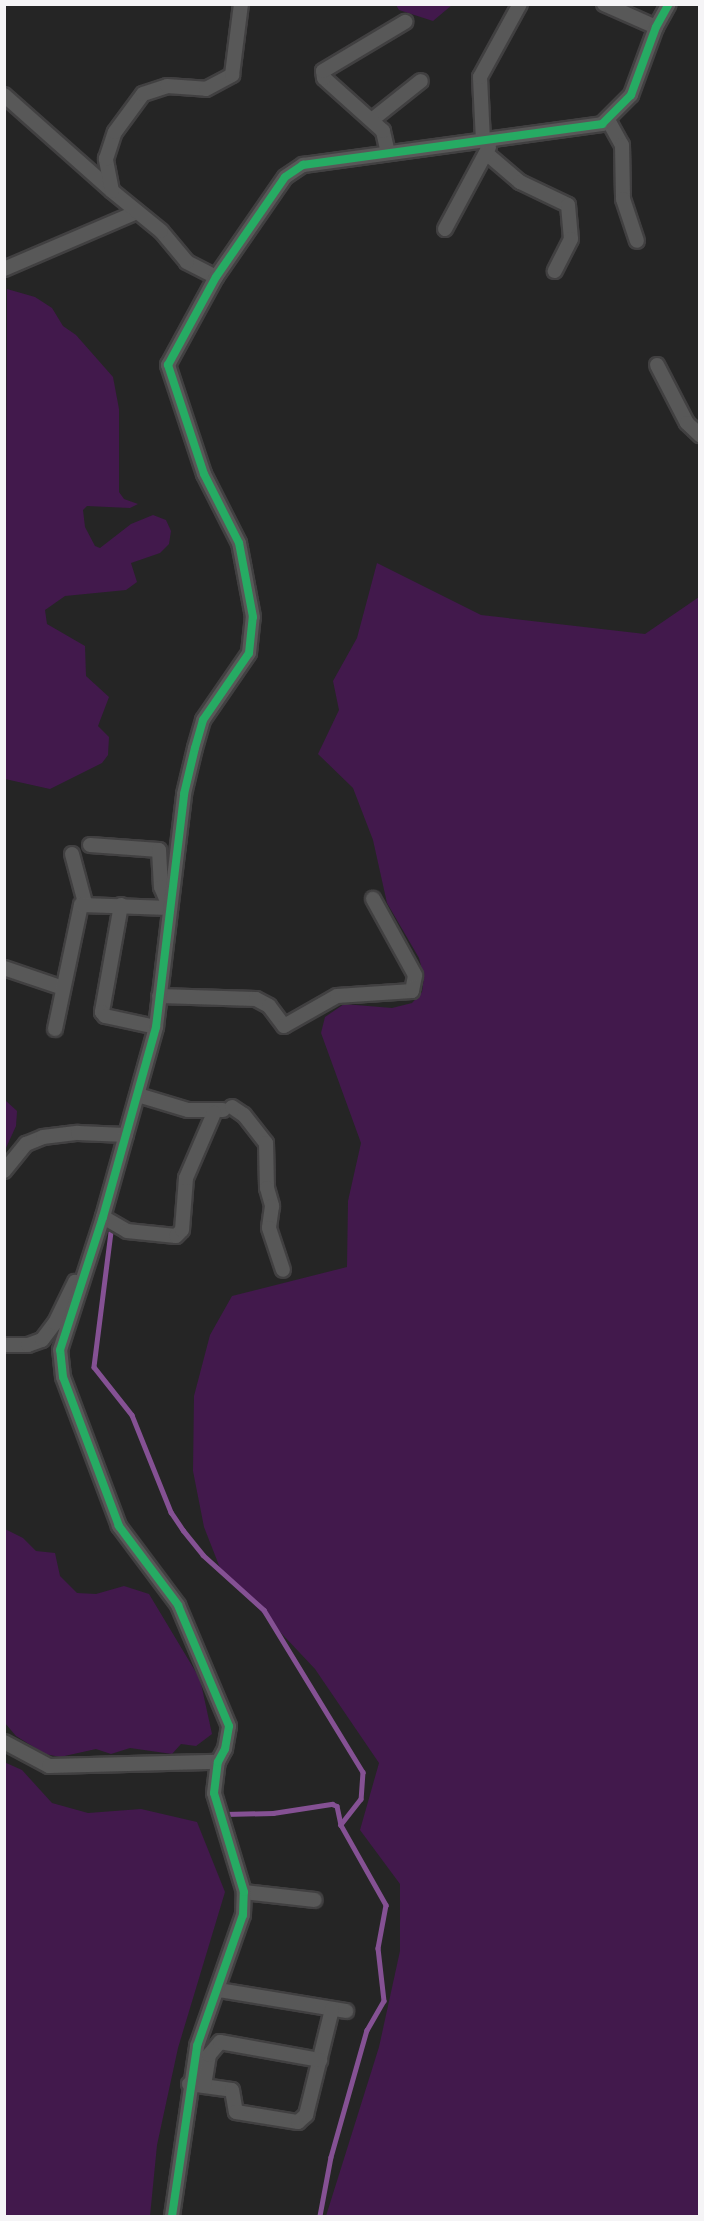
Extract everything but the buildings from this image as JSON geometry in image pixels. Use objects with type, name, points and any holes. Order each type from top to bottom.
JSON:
[{"type":"street","points":[[112,191],[106,159],[116,132],[143,94],[167,86],[206,88],[231,75],[241,4]]},
{"type":"street","points":[[445,229],[487,144],[480,77],[520,4]]},
{"type":"street","points":[[604,4],[656,27]]},
{"type":"street","points":[[172,2217],[189,2084],[197,2046],[239,1930],[244,1892],[214,1793],[218,1762],[225,1749],[229,1726],[223,1704],[178,1605],[118,1526],[63,1377],[60,1350],[63,1334],[103,1218],[156,1027],[184,794],[195,748],[203,720],[249,653],[253,617],[239,543],[204,474],[168,365],[216,277],[285,177],[303,165],[388,153],[487,144],[582,130],[608,120],[632,95],[656,27],[669,4]]},
{"type":"street","points":[[388,153],[383,131],[373,119],[324,78],[323,71],[405,22]]},
{"type":"street","points":[[373,119],[421,81]]},
{"type":"street","points":[[4,95],[137,212],[187,262],[216,277]]},
{"type":"street","points":[[608,120],[622,145],[623,199],[637,241]]},
{"type":"street","points":[[487,144],[520,182],[568,206],[571,239],[555,271]]},
{"type":"street","points":[[4,268],[137,212]]},
{"type":"street","points":[[657,365],[687,423],[699,435]]},
{"type":"street","points":[[90,845],[159,850],[161,887],[170,908]]},
{"type":"street","points":[[72,854],[85,903]]},
{"type":"street","points":[[159,996],[256,999],[269,1006],[284,1026],[337,996],[412,991],[416,975],[373,899]]},
{"type":"street","points":[[85,903],[170,908]]},
{"type":"street","points":[[55,1029],[78,912],[85,903]]},
{"type":"street","points":[[121,905],[102,1013],[156,1027]]},
{"type":"street","points":[[4,969],[63,988]]},
{"type":"street","points":[[138,1095],[188,1110],[214,1113],[234,1106],[244,1115],[266,1143],[267,1188],[272,1206],[269,1228],[283,1270]]},
{"type":"street","points":[[103,1218],[127,1230],[176,1236],[182,1230],[186,1178],[214,1113]]},
{"type":"street","points":[[4,1170],[27,1144],[43,1137],[78,1133],[126,1135]]},
{"type":"street","points":[[4,1345],[28,1345],[42,1340],[55,1323],[72,1284],[81,1283]]},
{"type":"street","points":[[4,1742],[50,1766],[218,1762]]},
{"type":"street","points":[[244,1892],[315,1900]]},
{"type":"street","points":[[189,2084],[232,2090],[236,2112],[298,2122],[306,2115],[320,2060],[339,2010],[219,1990]]},
{"type":"street","points":[[204,2086],[209,2055],[220,2042],[320,2060]]},
{"type":"shaded area","points":[[396,5],[452,5],[433,21],[399,10]]},
{"type":"shaded area","points":[[7,289],[35,297],[52,308],[63,326],[76,335],[113,377],[119,409],[119,492],[124,499],[138,504],[130,508],[87,506],[83,510],[85,527],[95,546],[100,548],[131,524],[153,515],[166,520],[171,531],[169,544],[160,553],[131,563],[137,582],[126,590],[65,596],[45,610],[47,624],[85,646],[86,676],[109,697],[98,726],[109,737],[108,755],[102,763],[50,789],[5,779]]},
{"type":"shaded area","points":[[377,563],[481,615],[645,634],[699,597],[699,2216],[326,2216],[379,2047],[400,1951],[400,1884],[360,1830],[379,1763],[315,1669],[220,1568],[204,1527],[193,1471],[194,1396],[210,1335],[232,1296],[347,1267],[348,1201],[361,1143],[321,1033],[325,1017],[344,1004],[392,1008],[412,1003],[422,992],[424,977],[419,958],[387,903],[373,840],[353,788],[318,754],[339,710],[333,681],[357,638]]},
{"type":"shaded area","points":[[5,1100],[17,1111],[16,1126],[5,1150]]},
{"type":"shaded area","points":[[5,1529],[23,1538],[36,1551],[55,1553],[60,1576],[77,1593],[96,1594],[124,1586],[149,1594],[200,1679],[212,1734],[196,1746],[181,1744],[172,1754],[130,1748],[111,1754],[96,1749],[60,1757],[45,1754],[16,1736],[5,1723]]},
{"type":"shaded area","points":[[4,1762],[22,1770],[52,1803],[88,1813],[141,1809],[197,1822],[225,1892],[178,2048],[157,2145],[150,2216],[5,2216]]},
{"type":"waterway","points":[[111,1232],[94,1367],[132,1415],[171,1512],[203,1555],[264,1610],[363,1772],[361,1799],[341,1825],[386,1905],[378,1948],[384,2001],[367,2030],[331,2157],[320,2216]]},
{"type":"waterway","points":[[225,1814],[273,1813],[332,1804],[337,1806],[341,1825]]},
{"type":"cycle path","points":[[172,2216],[197,2046],[243,1915],[244,1892],[214,1793],[218,1762],[225,1749],[229,1726],[178,1605],[119,1526],[63,1377],[60,1350],[103,1217],[156,1027],[184,794],[195,748],[203,720],[249,653],[253,617],[239,543],[204,474],[168,365],[216,277],[285,177],[303,165],[602,124],[631,95],[656,27],[669,4]]}]
